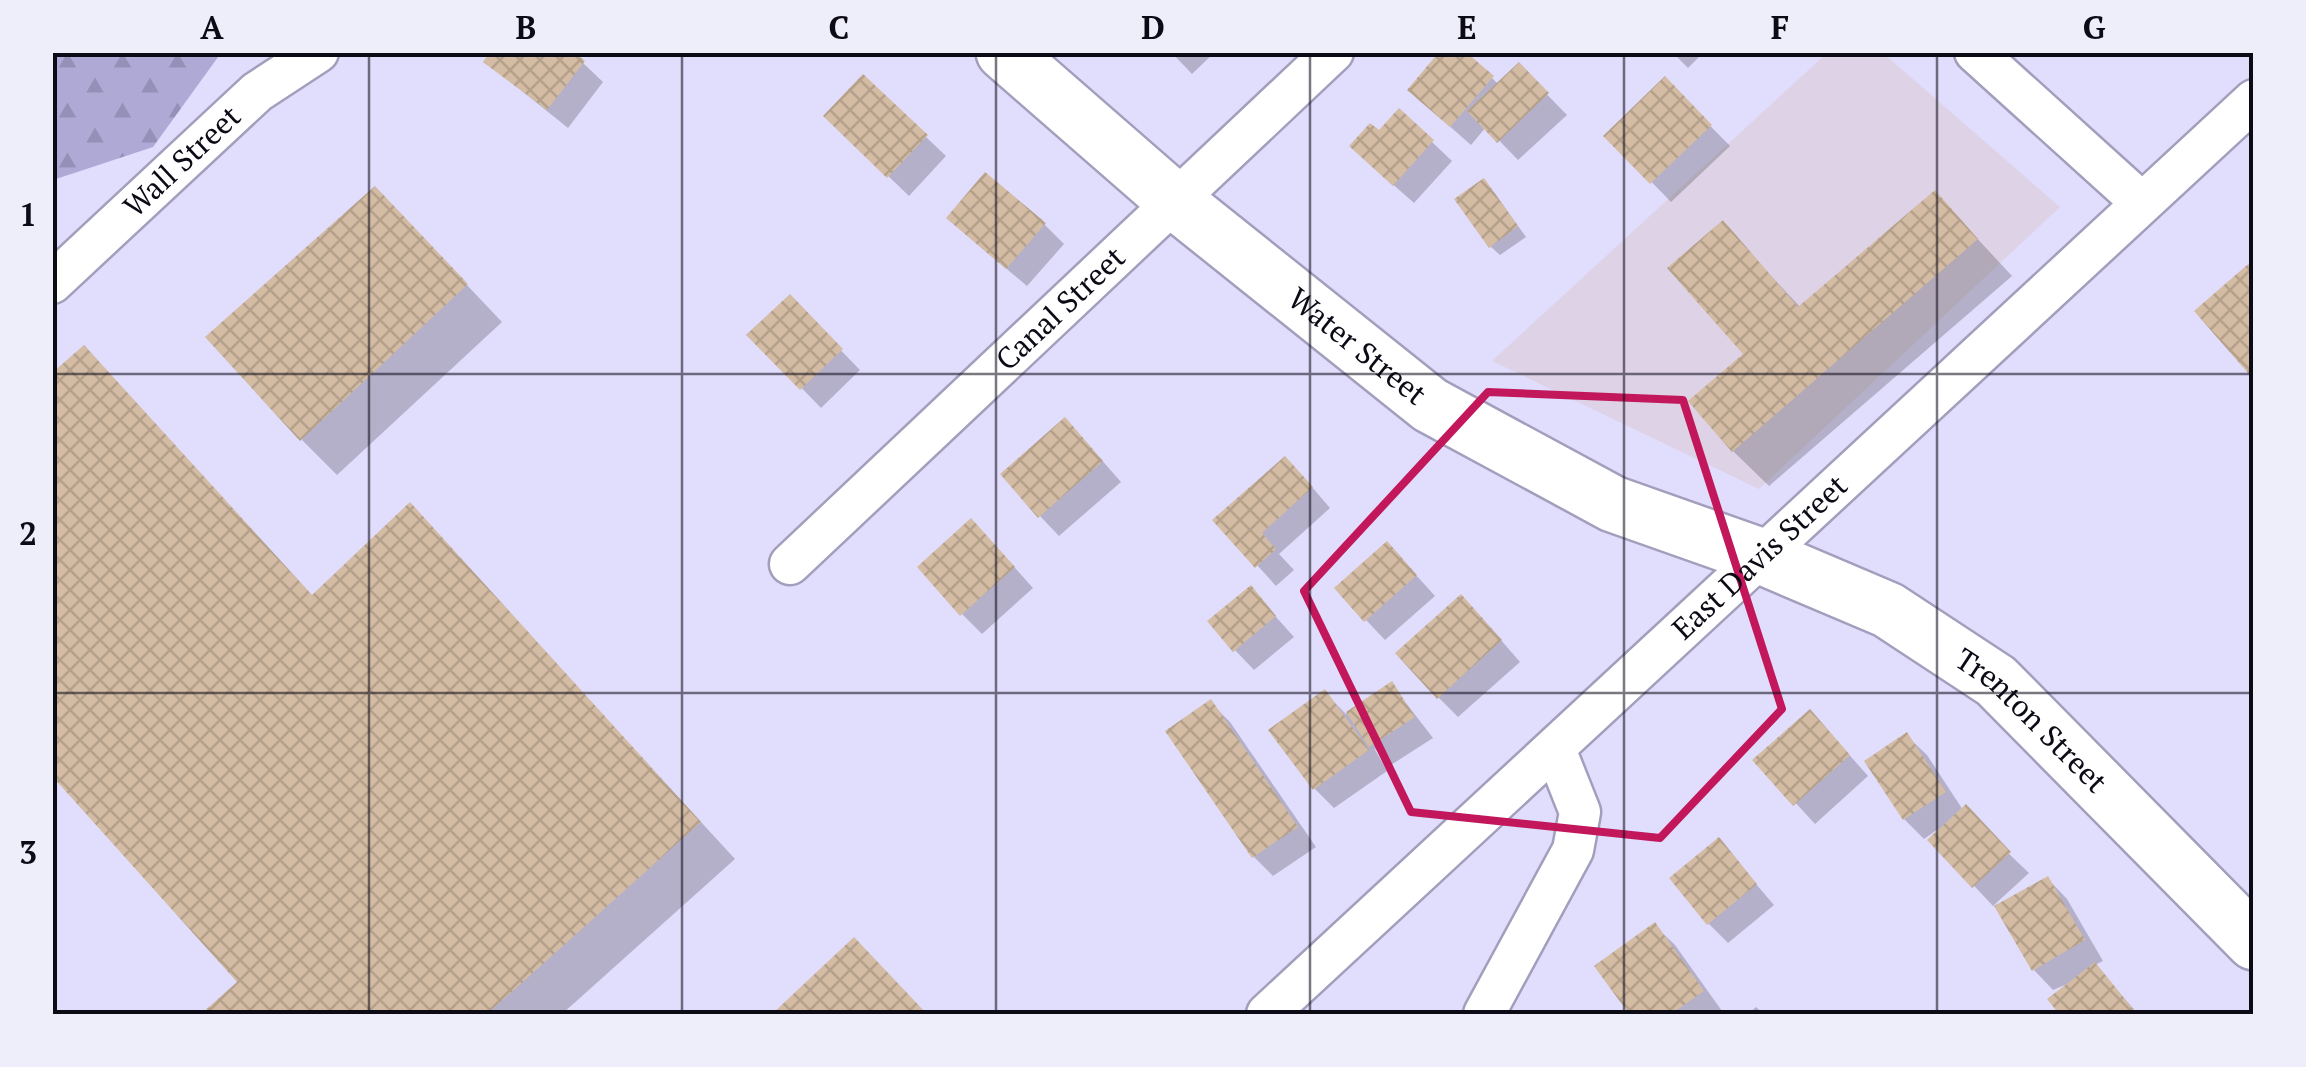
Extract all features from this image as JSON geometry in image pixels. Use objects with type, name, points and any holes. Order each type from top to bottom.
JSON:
[{"type":"main road","name":"Water Street","points":[[1004,52],[1176,202],[1430,405],[1613,504],[1763,557]]},
{"type":"main road","name":"Trenton Street","points":[[1763,557],[1888,610],[1996,681],[2254,942]]},
{"type":"street","name":"Wall Street","points":[[52,283],[256,92],[318,52]]},
{"type":"street","name":"Canal Street","points":[[790,564],[1333,52]]},
{"type":"street","points":[[1975,52],[2142,203]]},
{"type":"street","name":"East Davis Street","points":[[1267,1014],[2254,100]]},
{"type":"street","points":[[1484,1014],[1573,850],[1580,812],[1555,749]]},
{"type":"highlighted area","points":[[1488,392],[1683,400],[1782,709],[1660,838],[1411,812],[1304,591]]},
{"type":"shaded area","points":[[1827,53],[1883,53],[2060,207],[1759,489],[1492,361]]},
{"type":"green space","points":[[52,53],[221,53],[153,147],[53,180]]},
{"type":"building","points":[[490,52],[574,52],[585,61],[547,110],[483,62]]},
{"type":"building","points":[[1439,52],[1466,52],[1494,76],[1450,127],[1407,90]]},
{"type":"building","points":[[1519,62],[1549,93],[1497,143],[1467,111]]},
{"type":"building","points":[[863,74],[928,135],[887,178],[823,116]]},
{"type":"building","points":[[1665,76],[1712,125],[1650,184],[1603,136]]},
{"type":"building","points":[[1399,108],[1434,140],[1393,186],[1349,146],[1370,123],[1379,130]]},
{"type":"building","points":[[985,172],[1046,223],[1006,269],[946,218]]},
{"type":"building","points":[[1484,178],[1518,226],[1489,248],[1454,199]]},
{"type":"building","points":[[375,186],[468,284],[300,441],[205,337]]},
{"type":"building","points":[[1935,190],[1978,239],[1732,452],[1688,401],[1743,354],[1667,268],[1723,220],[1798,307]]},
{"type":"building","points":[[2254,259],[2254,380],[2194,311]]},
{"type":"building","points":[[790,294],[843,349],[800,390],[746,335]]},
{"type":"building","points":[[84,345],[312,595],[410,502],[701,822],[487,1014],[201,1014],[237,982],[52,776],[52,373]]},
{"type":"building","points":[[1065,417],[1103,461],[1038,518],[1000,474]]},
{"type":"building","points":[[1285,456],[1313,487],[1262,533],[1276,549],[1255,568],[1212,520]]},
{"type":"building","points":[[971,518],[1015,567],[960,616],[917,567]]},
{"type":"building","points":[[1387,541],[1417,575],[1364,622],[1334,588]]},
{"type":"building","points":[[1251,585],[1276,616],[1233,652],[1207,621]]},
{"type":"building","points":[[1461,594],[1502,640],[1437,699],[1395,653]]},
{"type":"building","points":[[1392,681],[1415,717],[1369,747],[1346,712]]},
{"type":"building","points":[[1325,689],[1369,750],[1313,790],[1268,730]]},
{"type":"building","points":[[1211,699],[1298,827],[1252,858],[1165,731]]},
{"type":"building","points":[[1810,709],[1850,755],[1793,806],[1752,760]]},
{"type":"building","points":[[1907,732],[1946,792],[1903,820],[1864,761]]},
{"type":"building","points":[[1966,804],[2011,852],[1972,888],[1927,840]]},
{"type":"building","points":[[1719,837],[1757,884],[1707,925],[1669,878]]},
{"type":"building","points":[[2048,876],[2085,940],[2032,971],[1994,906]]},
{"type":"building","points":[[1655,922],[1704,991],[1671,1014],[1629,1014],[1594,966]]},
{"type":"building","points":[[854,937],[927,1014],[772,1014]]},
{"type":"building","points":[[2095,962],[2137,1014],[2059,1014],[2047,999]]}]
